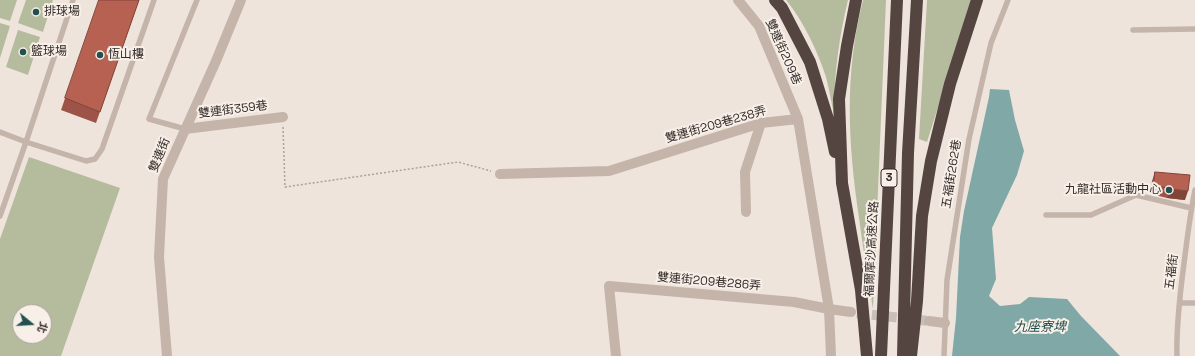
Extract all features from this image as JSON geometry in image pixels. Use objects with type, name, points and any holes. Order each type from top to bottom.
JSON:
[{"type":"highway","points":[[775,0],[782,8],[810,62],[828,119],[842,183],[861,290],[867,356]]},
{"type":"highway","points":[[842,183],[839,99],[856,0]]},
{"type":"highway","name":"福爾摩沙高速公路","points":[[881,356],[897,0]]},
{"type":"highway","name":"3","points":[[903,356],[908,152],[917,0]]},
{"type":"highway","points":[[911,356],[917,300],[922,216],[931,161],[950,84],[976,0]]},
{"type":"street","name":"雙連街","points":[[167,356],[159,257],[163,179],[216,61],[241,0]]},
{"type":"street","name":"雙連街209巷","points":[[738,0],[760,26],[798,119]]},
{"type":"street","name":"雙連街359巷","points":[[185,129],[283,118]]},
{"type":"street","name":"雙連街209巷238弄","points":[[500,174],[609,171],[761,123],[798,119]]},
{"type":"street","points":[[798,119],[829,309],[831,356]]},
{"type":"street","points":[[746,212],[745,172],[761,123]]},
{"type":"street","name":"雙連街209巷286弄","points":[[616,356],[608,286],[794,302],[829,309]]},
{"type":"street","points":[[829,309],[851,312]]},
{"type":"street","points":[[929,322],[945,323]]},
{"type":"lane","points":[[0,216],[73,0]]},
{"type":"lane","points":[[0,132],[86,161],[95,159],[102,149],[154,0]]},
{"type":"lane","points":[[185,129],[149,119],[197,0]]},
{"type":"lane","name":"五福街262巷","points":[[944,356],[947,280],[969,139],[991,44],[1008,0]]},
{"type":"lane","points":[[1133,30],[1195,29]]},
{"type":"lane","name":"五福街","points":[[1177,356],[1176,333],[1191,208],[1195,190]]},
{"type":"lane","points":[[1046,215],[1091,215],[1136,195],[1191,208]]},
{"type":"lane","points":[[1180,303],[1195,303]]},
{"type":"path","points":[[283,118],[285,187],[458,162],[500,174]]},
{"type":"green space","name":"排球場","points":[[0,0],[17,0],[10,21],[0,18]]},
{"type":"green space","name":"排球場","points":[[26,0],[53,0],[43,32],[18,23]]},
{"type":"green space","points":[[786,0],[848,0],[838,56],[834,114],[826,77],[818,57],[804,27]]},
{"type":"green space","points":[[863,0],[886,0],[873,309],[855,190],[850,136],[850,82],[857,28]]},
{"type":"green space","points":[[927,0],[972,0],[927,142],[919,139]]},
{"type":"green space","name":"籃球場","points":[[0,23],[10,26],[0,58]]},
{"type":"green space","name":"籃球場","points":[[18,30],[40,37],[28,75],[6,67]]},
{"type":"green space","points":[[29,157],[120,188],[61,356],[0,356],[0,239]]},
{"type":"water","name":"九座寮埤","points":[[990,89],[1009,90],[1015,120],[1024,151],[1017,175],[992,228],[996,279],[989,296],[1000,306],[1020,304],[1029,297],[1067,299],[1081,316],[1120,356],[952,356],[956,318],[960,237],[964,211]]},
{"type":"building","name":"恆山樓","points":[[99,0],[139,0],[100,112],[65,98]]},
{"type":"building","points":[[1155,172],[1190,175],[1188,191],[1154,185]]},
{"type":"tunnel","points":[[857,313],[929,321]]},
{"type":"place","name":"排球場","points":[[36,12]]},
{"type":"place","name":"籃球場","points":[[23,52]]},
{"type":"place","name":"恆山樓","points":[[100,55]]},
{"type":"place","name":"九龍社區活動中心","points":[[1169,190]]}]
